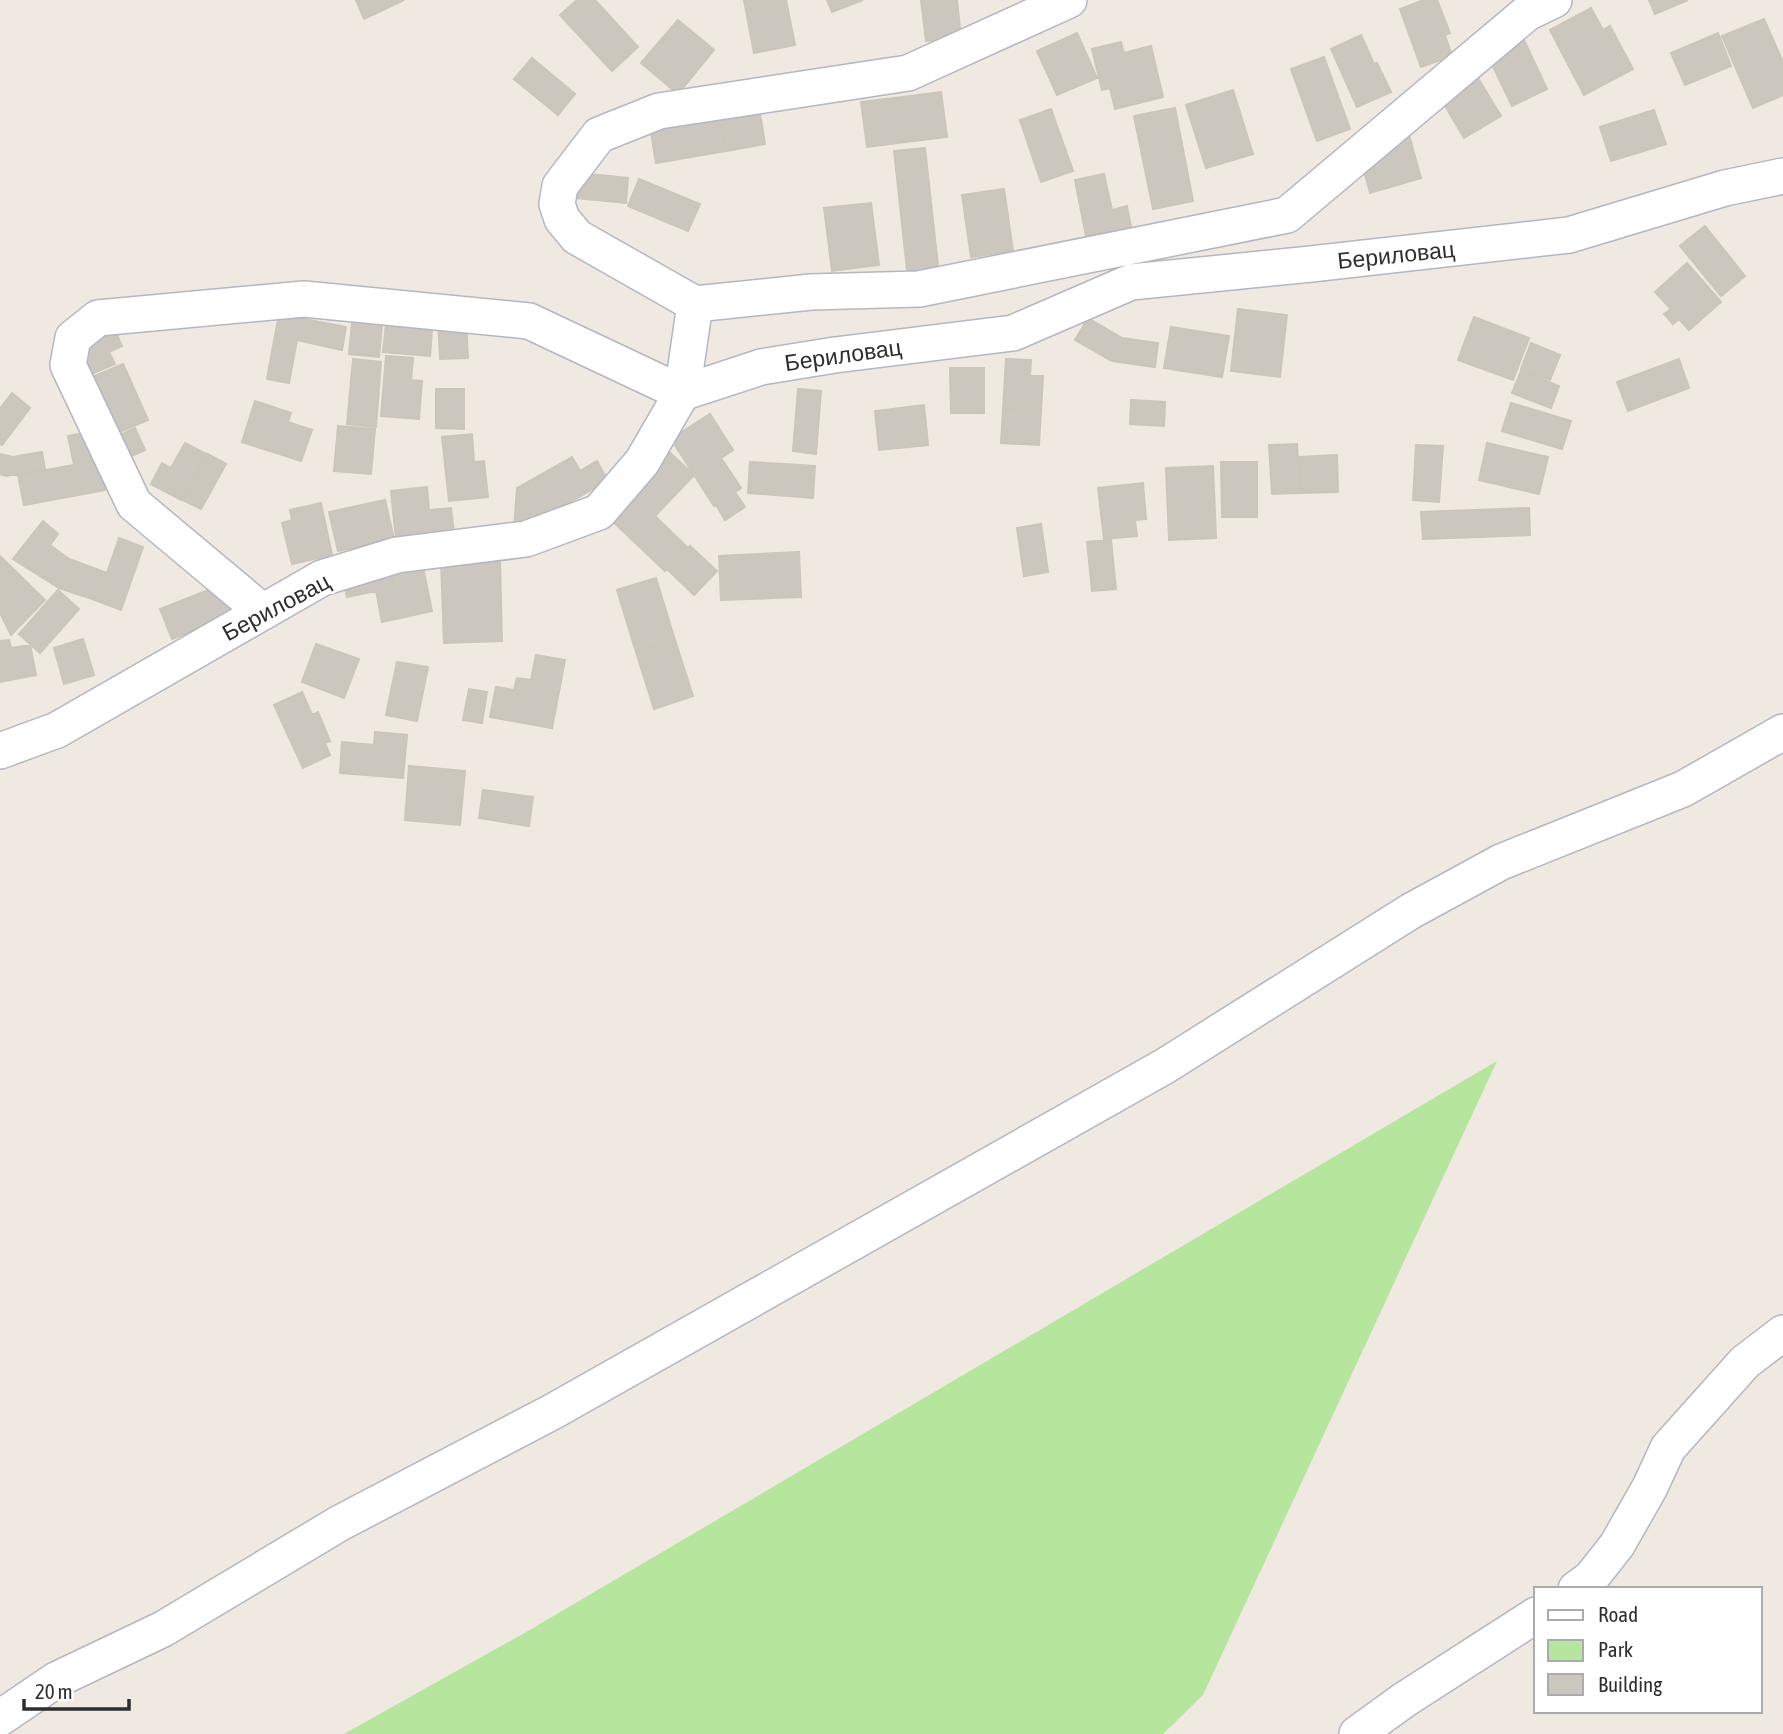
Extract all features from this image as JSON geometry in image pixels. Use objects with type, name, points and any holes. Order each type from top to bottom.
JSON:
[{"type":"street","points":[[1069,0],[908,73],[659,111],[599,135],[560,186],[557,204],[562,219],[577,237],[695,304],[811,292],[919,289],[1287,215],[1527,13],[1553,0]]},
{"type":"street","name":"Бериловац","points":[[0,751],[57,730],[322,578],[397,555],[526,539],[600,512],[642,462],[682,393],[761,367],[1013,333],[1131,282],[1569,235],[1725,188],[1783,176]]},
{"type":"street","points":[[262,612],[134,504],[68,365],[73,338],[98,318],[304,299],[528,321],[682,393],[695,304]]},
{"type":"street","points":[[0,1718],[56,1680],[163,1629],[340,1523],[552,1412],[1165,1066],[1411,911],[1501,862],[1683,789],[1783,732]]},
{"type":"street","points":[[1579,1587],[1591,1578],[1617,1545],[1650,1487],[1668,1448],[1745,1362],[1783,1333]]},
{"type":"street","points":[[1357,1734],[1404,1700],[1534,1616]]},
{"type":"green space","points":[[1497,1061],[1203,1695],[1163,1734],[344,1734],[528,1631]]},
{"type":"building","points":[[356,0],[404,0],[364,19]]},
{"type":"building","points":[[577,0],[595,0],[638,47],[612,71],[560,15]]},
{"type":"building","points":[[744,0],[786,0],[795,45],[754,53]]},
{"type":"building","points":[[827,0],[863,0],[832,12]]},
{"type":"building","points":[[921,0],[957,0],[961,38],[926,41]]},
{"type":"building","points":[[1424,0],[1437,0],[1450,33],[1445,35],[1452,56],[1421,67],[1400,9]]},
{"type":"building","points":[[1649,0],[1688,0],[1655,14]]},
{"type":"building","points":[[1591,8],[1603,30],[1610,26],[1633,69],[1584,95],[1550,30]]},
{"type":"building","points":[[1764,19],[1783,62],[1783,95],[1753,108],[1722,36]]},
{"type":"building","points":[[678,20],[714,50],[678,94],[641,63]]},
{"type":"building","points":[[1077,33],[1097,78],[1057,95],[1037,51]]},
{"type":"building","points":[[1718,33],[1731,66],[1685,85],[1671,53]]},
{"type":"building","points":[[1361,35],[1391,92],[1357,107],[1331,49]]},
{"type":"building","points":[[1523,38],[1547,89],[1512,106],[1487,54]]},
{"type":"building","points":[[1121,42],[1124,53],[1151,46],[1163,97],[1115,109],[1110,88],[1102,90],[1092,49]]},
{"type":"building","points":[[1324,57],[1350,129],[1317,141],[1291,69]]},
{"type":"building","points":[[532,58],[575,94],[558,115],[514,79]]},
{"type":"building","points":[[1473,70],[1501,116],[1464,138],[1437,92]]},
{"type":"building","points":[[1233,90],[1253,154],[1206,168],[1186,105]]},
{"type":"building","points":[[941,92],[947,137],[867,147],[861,102]]},
{"type":"building","points":[[758,101],[765,144],[726,151],[718,108]]},
{"type":"building","points":[[718,108],[726,151],[656,163],[649,120]]},
{"type":"building","points":[[1175,108],[1193,201],[1153,209],[1134,116]]},
{"type":"building","points":[[1051,109],[1073,171],[1041,182],[1020,120]]},
{"type":"building","points":[[1654,110],[1666,144],[1611,161],[1600,127]]},
{"type":"building","points":[[1409,135],[1421,178],[1370,193],[1360,156]]},
{"type":"building","points":[[925,148],[939,275],[908,279],[894,151]]},
{"type":"building","points":[[578,173],[628,178],[626,203],[576,198]]},
{"type":"building","points":[[1104,174],[1112,210],[1127,206],[1132,232],[1087,241],[1075,180]]},
{"type":"building","points":[[639,179],[700,204],[688,231],[628,206]]},
{"type":"building","points":[[1004,189],[1013,251],[971,257],[962,195]]},
{"type":"building","points":[[871,203],[879,265],[832,271],[824,208]]},
{"type":"building","points":[[1705,226],[1745,276],[1721,296],[1680,246]]},
{"type":"building","points":[[1687,263],[1721,302],[1689,330],[1679,319],[1673,324],[1664,314],[1671,309],[1655,292]]},
{"type":"building","points":[[1238,309],[1287,315],[1280,377],[1231,371]]},
{"type":"building","points":[[353,312],[383,314],[379,357],[349,354]]},
{"type":"building","points":[[279,314],[346,327],[342,350],[297,340],[289,383],[267,379]]},
{"type":"building","points":[[387,314],[433,318],[430,356],[383,352]]},
{"type":"building","points":[[1474,317],[1529,338],[1513,380],[1458,360]]},
{"type":"building","points":[[466,318],[468,358],[440,359],[438,319]]},
{"type":"building","points":[[1088,318],[1122,338],[1158,343],[1155,367],[1112,361],[1075,340]]},
{"type":"building","points":[[1171,327],[1229,336],[1222,377],[1164,368]]},
{"type":"building","points":[[114,328],[122,346],[109,352],[115,364],[89,375],[76,345]]},
{"type":"building","points":[[1531,343],[1560,355],[1550,380],[1521,369]]},
{"type":"building","points":[[386,356],[413,358],[411,380],[422,381],[419,419],[381,416]]},
{"type":"building","points":[[353,359],[381,362],[376,427],[347,424]]},
{"type":"building","points":[[1006,359],[1031,360],[1030,376],[1043,376],[1041,411],[1003,409]]},
{"type":"building","points":[[1679,359],[1689,388],[1628,411],[1617,382]]},
{"type":"building","points":[[123,364],[148,420],[115,434],[90,378]]},
{"type":"building","points":[[950,368],[984,368],[984,413],[951,413]]},
{"type":"building","points":[[1521,371],[1559,386],[1551,408],[1512,393]]},
{"type":"building","points":[[436,389],[464,389],[464,429],[436,428]]},
{"type":"building","points":[[798,389],[821,391],[816,454],[793,451]]},
{"type":"building","points":[[12,393],[30,408],[2,445],[0,409]]},
{"type":"building","points":[[1131,400],[1165,402],[1164,426],[1130,424]]},
{"type":"building","points":[[255,401],[291,413],[288,422],[312,430],[301,461],[242,442]]},
{"type":"building","points":[[1511,403],[1571,421],[1562,449],[1502,431]]},
{"type":"building","points":[[924,405],[928,445],[879,450],[875,411]]},
{"type":"building","points":[[1003,409],[1041,411],[1039,445],[1001,443]]},
{"type":"building","points":[[710,414],[733,450],[721,458],[741,488],[735,492],[745,507],[725,520],[671,439]]},
{"type":"building","points":[[338,426],[375,429],[371,474],[334,471]]},
{"type":"building","points":[[135,428],[145,450],[125,459],[115,437]]},
{"type":"building","points":[[94,431],[105,490],[24,505],[18,475],[74,465],[68,436]]},
{"type":"building","points":[[472,434],[474,462],[484,461],[488,497],[449,501],[442,437]]},
{"type":"building","points":[[185,443],[206,454],[181,500],[151,484],[162,463],[171,468]]},
{"type":"building","points":[[1487,443],[1548,457],[1539,494],[1479,480]]},
{"type":"building","points":[[1297,444],[1300,493],[1272,494],[1269,445]]},
{"type":"building","points":[[1416,445],[1443,446],[1439,502],[1413,500]]},
{"type":"building","points":[[667,450],[694,475],[655,516],[687,547],[665,571],[606,515]]},
{"type":"building","points":[[42,452],[45,469],[6,476],[0,474],[0,454],[13,457]]},
{"type":"building","points":[[208,454],[226,464],[201,509],[183,500]]},
{"type":"building","points":[[1337,455],[1338,492],[1301,493],[1299,457]]},
{"type":"building","points":[[572,457],[591,490],[536,521],[514,529],[517,488]]},
{"type":"building","points":[[597,461],[608,481],[591,490],[580,471]]},
{"type":"building","points":[[750,462],[815,466],[813,498],[748,493]]},
{"type":"building","points":[[1221,462],[1257,462],[1257,517],[1222,517]]},
{"type":"building","points":[[1213,466],[1216,538],[1169,540],[1166,468]]},
{"type":"building","points":[[1143,483],[1146,519],[1135,520],[1137,536],[1104,539],[1098,488]]},
{"type":"building","points":[[427,487],[429,510],[451,508],[454,533],[396,539],[391,491]]},
{"type":"building","points":[[385,500],[394,539],[338,551],[329,512]]},
{"type":"building","points":[[321,503],[332,555],[292,564],[282,523],[292,520],[290,510]]},
{"type":"building","points":[[1529,508],[1530,535],[1423,539],[1421,512]]},
{"type":"building","points":[[43,521],[58,534],[50,545],[69,559],[59,588],[13,559]]},
{"type":"building","points":[[1041,524],[1048,572],[1024,576],[1017,528]]},
{"type":"building","points":[[119,538],[143,547],[121,610],[92,599],[102,571],[107,573]]},
{"type":"building","points":[[1111,540],[1116,589],[1092,591],[1087,542]]},
{"type":"building","points":[[690,546],[717,571],[694,595],[668,570]]},
{"type":"building","points":[[799,552],[801,597],[721,600],[719,556]]},
{"type":"building","points":[[0,556],[45,600],[11,635],[0,613]]},
{"type":"building","points":[[421,557],[432,611],[382,622],[376,591],[394,587],[390,564]]},
{"type":"building","points":[[69,559],[102,571],[92,599],[59,588]]},
{"type":"building","points":[[500,560],[502,641],[444,643],[441,562]]},
{"type":"building","points":[[389,565],[394,587],[347,597],[342,575]]},
{"type":"building","points":[[656,578],[675,640],[636,652],[617,590]]},
{"type":"building","points":[[221,585],[233,615],[172,639],[160,609]]},
{"type":"building","points":[[58,590],[79,609],[40,653],[19,634]]},
{"type":"building","points":[[83,639],[94,675],[64,684],[54,648]]},
{"type":"building","points":[[9,640],[11,648],[30,645],[36,675],[0,682],[0,641]]},
{"type":"building","points":[[675,640],[693,696],[654,709],[636,652]]},
{"type":"building","points":[[316,644],[359,659],[344,698],[302,682]]},
{"type":"building","points":[[536,655],[565,660],[552,728],[490,717],[496,687],[514,690],[517,678],[531,680]]},
{"type":"building","points":[[397,662],[428,667],[417,721],[386,715]]},
{"type":"building","points":[[469,689],[487,692],[482,723],[463,720]]},
{"type":"building","points":[[302,692],[312,715],[318,712],[330,741],[325,743],[330,755],[303,768],[274,705]]},
{"type":"building","points":[[375,732],[407,735],[403,778],[340,773],[342,742],[374,745]]},
{"type":"building","points":[[409,766],[465,771],[460,825],[405,820]]},
{"type":"building","points":[[483,790],[533,797],[529,826],[479,818]]}]
